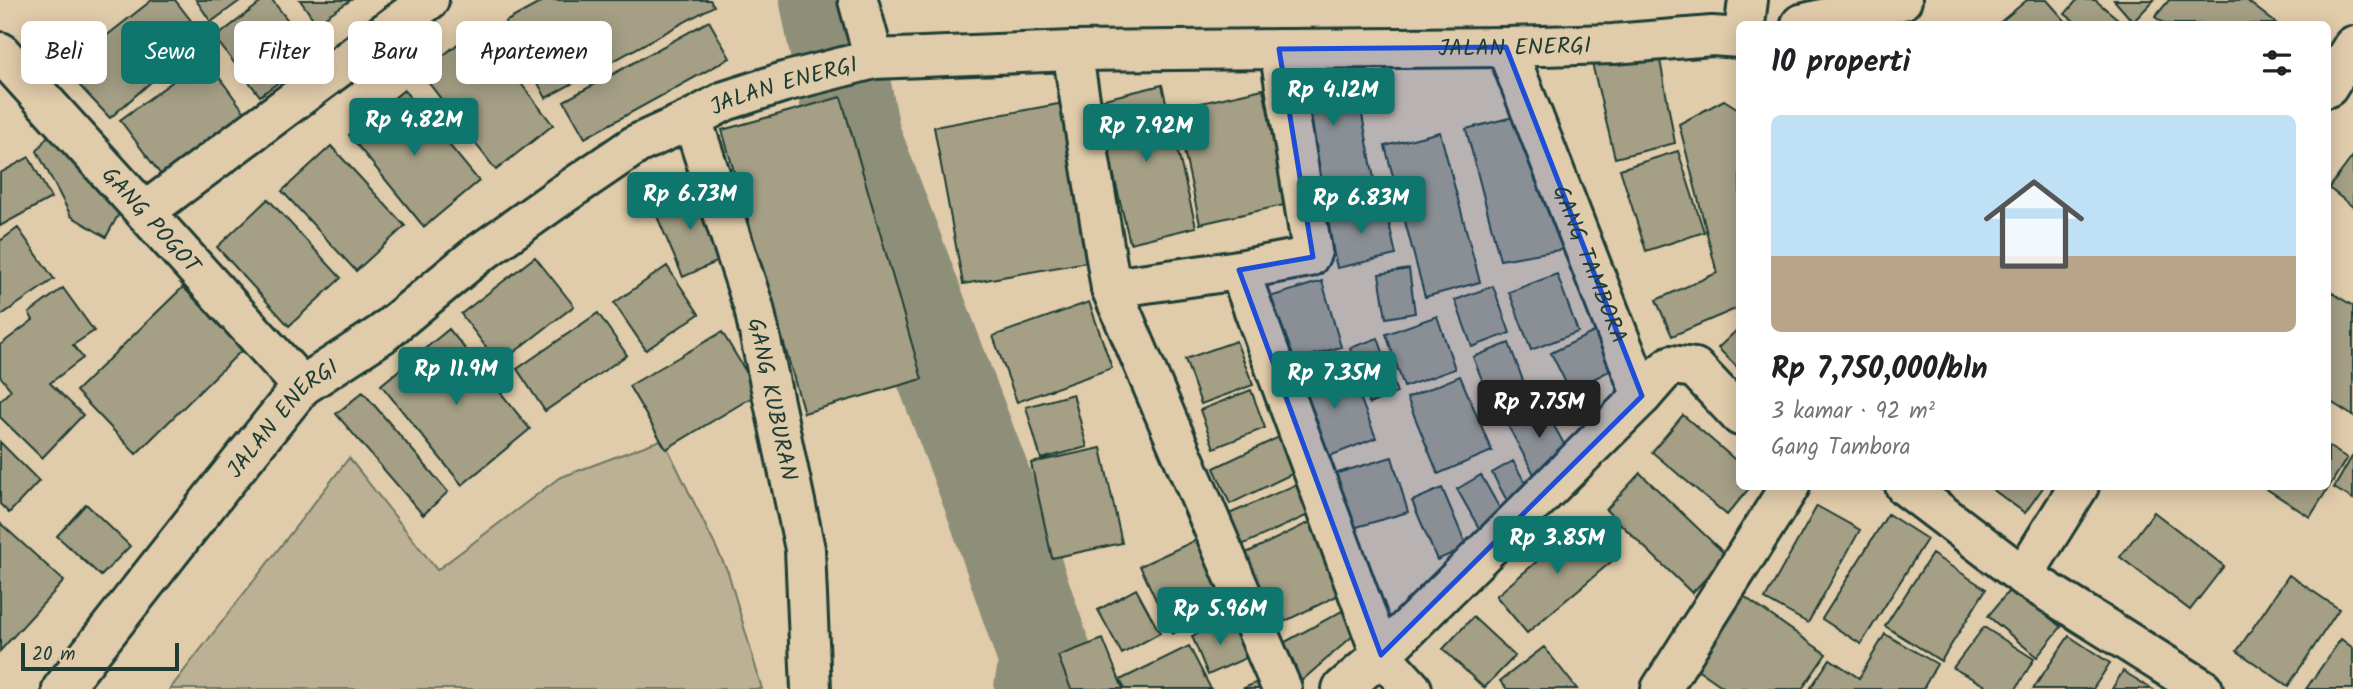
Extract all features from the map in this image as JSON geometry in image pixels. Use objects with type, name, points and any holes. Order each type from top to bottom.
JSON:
[{"type":"main road","points":[[146,211],[429,0]]},
{"type":"main road","points":[[858,0],[869,61]]},
{"type":"main road","points":[[1745,21],[1748,0]]},
{"type":"main road","points":[[1814,21],[1902,0]]},
{"type":"main road","name":"JALAN ENERGI","points":[[75,685],[303,386],[382,334],[476,256],[637,144],[725,101],[784,82],[869,61],[1072,51],[1506,47],[1613,44],[1713,36],[1736,38]]},
{"type":"main road","points":[[2331,82],[2353,46]]},
{"type":"main road","name":"GANG TAMBORA","points":[[1506,47],[1642,396]]},
{"type":"main road","points":[[1111,288],[1309,257],[1312,251],[1279,49]]},
{"type":"main road","name":"GANG POGOT","points":[[0,51],[303,386]]},
{"type":"main road","points":[[1072,51],[1111,288],[1282,689]]},
{"type":"main road","name":"GANG KUBURAN","points":[[692,119],[754,308],[805,549],[811,689]]},
{"type":"main road","points":[[1239,270],[1381,655],[1412,689]]},
{"type":"main road","points":[[1342,689],[1381,655],[1672,365],[1695,368],[1736,412]]},
{"type":"main road","points":[[1661,689],[1787,490]]},
{"type":"main road","points":[[1910,490],[2024,576],[2203,689]]},
{"type":"main road","points":[[2024,576],[2077,490]]},
{"type":"highlighted area","points":[[1506,47],[1642,396],[1381,655],[1239,270],[1313,257],[1279,49]]},
{"type":"shaded area","points":[[663,439],[728,572],[762,689],[170,689],[349,458],[437,570],[559,478]]},
{"type":"building","points":[[152,0],[175,0],[191,21],[125,21]]},
{"type":"building","points":[[196,0],[241,0],[212,21]]},
{"type":"building","points":[[264,0],[272,0],[288,21],[237,21]]},
{"type":"building","points":[[300,0],[351,0],[319,21],[315,21]]},
{"type":"building","points":[[545,0],[710,0],[714,6],[612,62],[612,21],[507,21]]},
{"type":"building","points":[[2027,0],[2047,0],[2065,21],[2002,21]]},
{"type":"building","points":[[2077,0],[2095,0],[2120,21],[2074,21],[2065,14]]},
{"type":"building","points":[[2114,0],[2154,0],[2134,21]]},
{"type":"building","points":[[2169,0],[2246,0],[2273,21],[2161,21],[2155,17]]},
{"type":"building","points":[[709,21],[730,58],[585,138],[564,101],[595,84],[612,84],[612,75]]},
{"type":"building","points":[[234,23],[234,62],[220,44],[220,34]]},
{"type":"building","points":[[121,24],[121,84],[149,84],[110,118],[78,84],[107,84],[107,35]]},
{"type":"building","points":[[456,45],[456,84],[521,84],[553,125],[496,170],[430,84],[442,84],[442,56]]},
{"type":"building","points":[[1658,49],[1675,143],[1615,158],[1589,51]]},
{"type":"building","points":[[1354,72],[1374,179],[1318,193],[1288,74]]},
{"type":"building","points":[[220,79],[254,125],[170,187],[120,120],[169,84],[220,84]]},
{"type":"building","points":[[251,84],[276,84],[260,96]]},
{"type":"building","points":[[538,84],[572,84],[546,98]]},
{"type":"building","points":[[1162,85],[1196,227],[1130,243],[1096,101]]},
{"type":"building","points":[[1263,89],[1288,204],[1200,224],[1175,109]]},
{"type":"building","points":[[404,90],[479,181],[424,227],[349,135]]},
{"type":"building","points":[[841,97],[922,379],[804,413],[722,130]]},
{"type":"building","points":[[1724,100],[1736,108],[1736,309],[1672,336],[1656,300],[1717,273],[1679,124]]},
{"type":"building","points":[[1064,103],[1093,261],[963,284],[934,127]]},
{"type":"building","points":[[1521,115],[1577,247],[1500,260],[1466,129]]},
{"type":"building","points":[[51,131],[126,201],[106,237],[71,216],[37,151]]},
{"type":"building","points":[[1440,132],[1480,282],[1425,297],[1385,146]]},
{"type":"building","points":[[331,146],[405,226],[356,271],[282,191]]},
{"type":"building","points":[[1678,151],[1704,232],[1646,251],[1620,169]]},
{"type":"building","points":[[2353,156],[2353,207],[2331,190],[2331,185]]},
{"type":"building","points":[[29,157],[51,198],[0,226],[0,173]]},
{"type":"building","points":[[697,187],[728,257],[683,277],[653,207]]},
{"type":"building","points":[[268,199],[341,278],[289,326],[217,247]]},
{"type":"building","points":[[1385,205],[1396,255],[1337,268],[1326,217]]},
{"type":"building","points":[[18,228],[54,279],[0,316],[0,241]]},
{"type":"building","points":[[535,257],[574,306],[499,364],[461,314]]},
{"type":"building","points":[[667,266],[699,314],[646,350],[614,303]]},
{"type":"building","points":[[1409,269],[1415,313],[1386,318],[1379,274]]},
{"type":"building","points":[[1557,274],[1578,332],[1531,350],[1509,292]]},
{"type":"building","points":[[1322,281],[1341,347],[1281,364],[1263,299]]},
{"type":"building","points":[[1493,286],[1510,333],[1472,347],[1455,300]]},
{"type":"building","points":[[183,287],[243,349],[136,454],[76,391]]},
{"type":"building","points":[[63,288],[94,331],[73,345],[83,358],[50,383],[83,415],[42,458],[0,417],[0,401],[11,390],[0,376],[0,345],[33,320],[29,313]]},
{"type":"building","points":[[2331,292],[2353,306],[2353,416],[2331,402]]},
{"type":"building","points":[[1089,302],[1112,368],[1017,402],[993,336]]},
{"type":"building","points":[[598,313],[627,355],[545,411],[517,369]]},
{"type":"building","points":[[1437,316],[1455,369],[1404,387],[1386,334]]},
{"type":"building","points":[[449,329],[530,429],[462,485],[381,385]]},
{"type":"building","points":[[1600,329],[1619,366],[1570,391],[1551,353]]},
{"type":"building","points":[[1736,331],[1736,366],[1718,348]]},
{"type":"building","points":[[722,332],[759,393],[666,449],[629,386]]},
{"type":"building","points":[[1378,338],[1397,393],[1369,404],[1350,348]]},
{"type":"building","points":[[1236,341],[1253,385],[1201,404],[1185,359]]},
{"type":"building","points":[[1509,343],[1531,402],[1496,415],[1473,357]]},
{"type":"building","points":[[1346,362],[1376,438],[1322,459],[1292,384]]},
{"type":"building","points":[[1460,376],[1492,451],[1438,474],[1407,398]]},
{"type":"building","points":[[1251,390],[1265,428],[1214,448],[1200,410]]},
{"type":"building","points":[[363,392],[448,492],[423,515],[336,414]]},
{"type":"building","points":[[1073,394],[1087,447],[1041,459],[1026,407]]},
{"type":"building","points":[[1541,403],[1572,458],[1536,478],[1506,422]]},
{"type":"building","points":[[1683,415],[1736,461],[1736,490],[1748,490],[1727,515],[1652,452]]},
{"type":"building","points":[[1279,437],[1296,472],[1230,504],[1214,468]]},
{"type":"building","points":[[0,442],[39,481],[9,513],[0,504]]},
{"type":"building","points":[[1101,448],[1122,543],[1052,558],[1031,463]]},
{"type":"building","points":[[2331,448],[2347,458],[2331,484]]},
{"type":"building","points":[[2353,455],[2353,499],[2334,488]]},
{"type":"building","points":[[1392,457],[1408,512],[1350,529],[1334,474]]},
{"type":"building","points":[[1513,461],[1533,497],[1512,510],[1492,473]]},
{"type":"building","points":[[1640,473],[1727,556],[1692,593],[1606,510]]},
{"type":"building","points":[[1481,475],[1508,523],[1484,537],[1457,489]]},
{"type":"building","points":[[1304,481],[1317,511],[1242,545],[1229,514]]},
{"type":"building","points":[[1442,488],[1467,547],[1437,560],[1412,501]]},
{"type":"building","points":[[1993,490],[2041,490],[2025,513]]},
{"type":"building","points":[[2268,490],[2327,490],[2310,517]]},
{"type":"building","points":[[86,504],[130,546],[101,576],[57,536]]},
{"type":"building","points":[[1817,506],[1860,530],[1808,623],[1765,599]]},
{"type":"building","points":[[2154,512],[2224,566],[2190,610],[2120,557]]},
{"type":"building","points":[[1888,514],[1927,539],[1861,644],[1822,619]]},
{"type":"building","points":[[1587,519],[1618,556],[1527,633],[1496,596]]},
{"type":"building","points":[[1310,522],[1343,593],[1269,629],[1236,558]]},
{"type":"building","points":[[0,523],[64,581],[0,651]]},
{"type":"building","points":[[1207,535],[1239,603],[1172,634],[1140,566]]},
{"type":"building","points":[[1932,554],[1986,589],[1941,661],[1885,626]]},
{"type":"building","points":[[2289,575],[2339,609],[2288,686],[2237,651]]},
{"type":"building","points":[[2012,587],[2061,627],[2037,657],[1988,616]]},
{"type":"building","points":[[1136,589],[1160,633],[1122,654],[1098,610]]},
{"type":"building","points":[[1742,595],[1826,654],[1802,689],[1726,689],[1693,666]]},
{"type":"building","points":[[1351,606],[1362,628],[1298,684],[1276,647]]},
{"type":"building","points":[[1473,617],[1515,656],[1484,688],[1443,649]]},
{"type":"building","points":[[1231,619],[1248,657],[1208,675],[1192,636]]},
{"type":"building","points":[[1984,627],[2034,659],[2016,689],[1991,689],[1953,668]]},
{"type":"building","points":[[1885,634],[1937,664],[1923,689],[1810,689],[1830,659],[1859,678]]},
{"type":"building","points":[[2069,636],[2110,663],[2093,689],[2033,689]]},
{"type":"building","points":[[1103,639],[1123,689],[1071,689],[1058,656]]},
{"type":"building","points":[[2341,639],[2353,648],[2353,689],[2306,689]]},
{"type":"building","points":[[1189,646],[1211,689],[1125,689],[1120,680]]},
{"type":"building","points":[[1544,647],[1577,689],[1507,689],[1500,681]]},
{"type":"building","points":[[2123,671],[2152,689],[2112,689]]},
{"type":"building","points":[[1264,679],[1268,689],[1242,689]]},
{"type":"waterway","points":[[827,0],[854,138],[995,510],[1046,660],[1041,689]]}]
